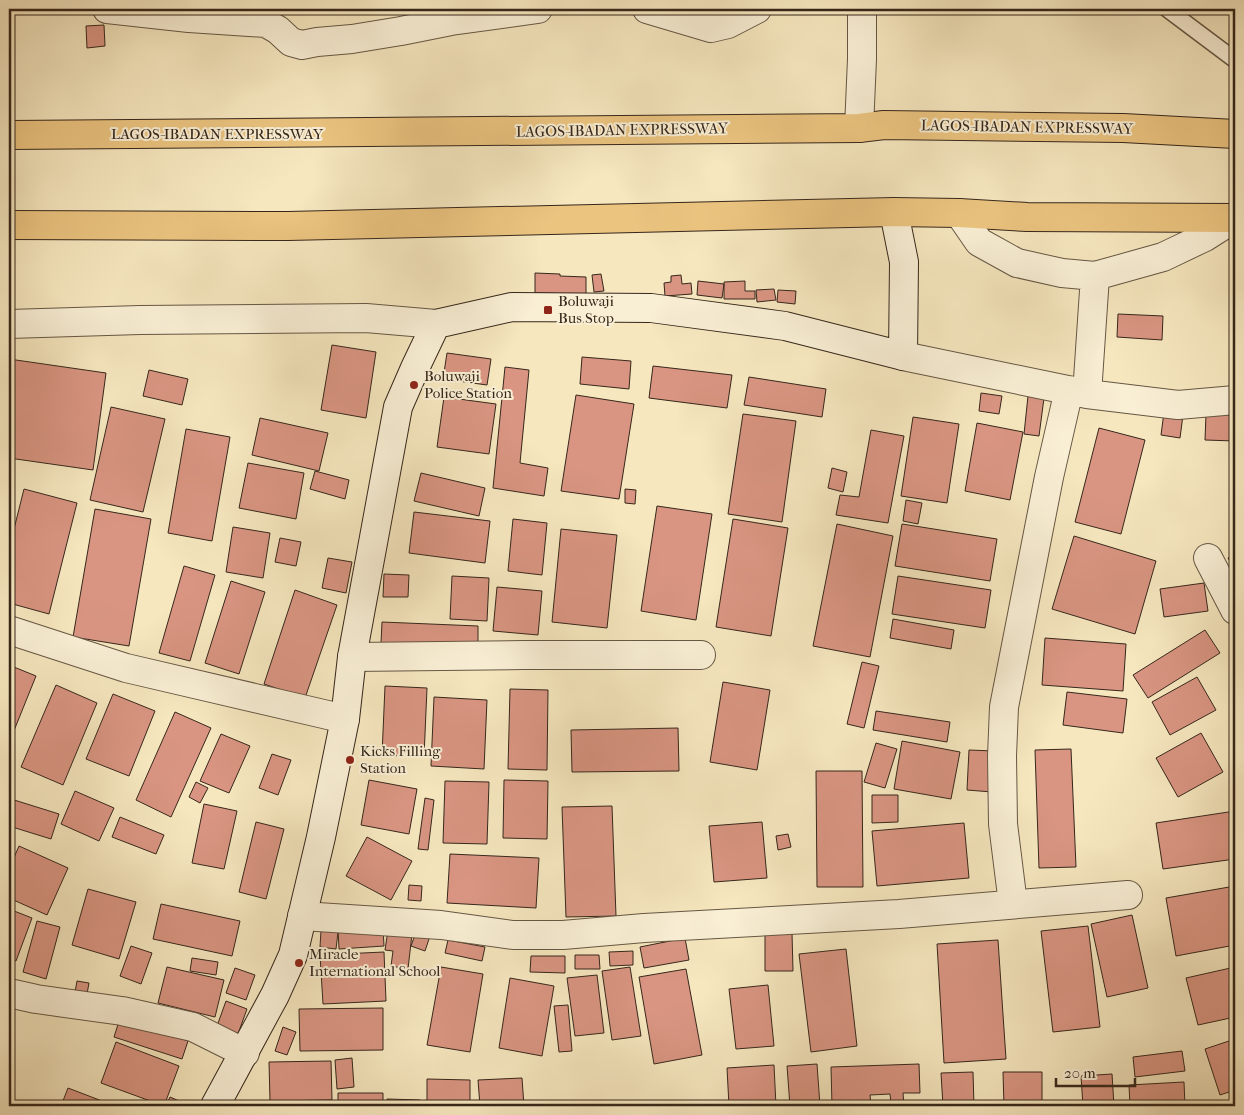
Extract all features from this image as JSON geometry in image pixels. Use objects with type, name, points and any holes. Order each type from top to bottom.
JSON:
[{"type":"highway","name":"LAGOS-IBADAN EXPRESSWAY","points":[[9,135],[859,128],[884,125],[1122,128],[1235,134]]},
{"type":"highway","points":[[9,225],[288,226],[894,212],[1027,217],[1235,218]]},
{"type":"street","points":[[107,9],[189,18],[266,23],[278,30],[291,42],[302,44],[401,31],[450,15],[538,9]]},
{"type":"street","points":[[648,9],[711,28],[728,24],[757,9]]},
{"type":"street","points":[[859,128],[862,9]]},
{"type":"street","points":[[894,212],[904,262],[903,356]]},
{"type":"street","points":[[959,214],[979,242],[1017,263],[1062,273],[1095,276],[1163,256],[1205,237],[1235,218]]},
{"type":"street","points":[[1013,904],[1003,824],[1002,756],[1004,706],[1049,478],[1078,392],[1095,276]]},
{"type":"street","points":[[9,324],[140,320],[366,318],[436,324],[512,306],[651,308],[785,326],[903,356],[1078,392],[1178,405],[1235,400]]},
{"type":"street","points":[[215,1106],[276,995],[293,955],[321,837],[345,719],[352,657],[398,406],[436,324]]},
{"type":"street","points":[[1208,558],[1235,610]]},
{"type":"street","points":[[9,630],[126,668],[345,719]]},
{"type":"street","points":[[352,657],[701,655]]},
{"type":"street","points":[[302,916],[441,925],[513,935],[563,935],[644,928],[900,914],[1128,895]]},
{"type":"street","points":[[9,993],[36,999],[122,1011],[193,1027],[245,1052]]},
{"type":"lane","points":[[1167,9],[1235,60]]},
{"type":"building","points":[[104,25],[105,46],[87,48],[86,26]]},
{"type":"building","points":[[535,273],[586,277],[586,294],[535,293]]},
{"type":"building","points":[[601,274],[604,291],[594,292],[592,275]]},
{"type":"building","points":[[681,275],[682,284],[691,283],[692,294],[665,296],[664,283],[671,282],[671,276]]},
{"type":"building","points":[[698,281],[724,284],[722,298],[697,295]]},
{"type":"building","points":[[745,281],[745,291],[755,291],[755,299],[724,299],[724,282]]},
{"type":"building","points":[[774,289],[776,300],[757,302],[756,290]]},
{"type":"building","points":[[778,290],[796,291],[795,304],[777,302]]},
{"type":"building","points":[[1118,314],[1163,316],[1162,340],[1117,337]]},
{"type":"building","points":[[332,345],[376,352],[366,418],[321,410]]},
{"type":"building","points":[[1232,347],[1235,347],[1235,365],[1232,365]]},
{"type":"building","points":[[447,353],[491,359],[487,385],[443,379]]},
{"type":"building","points":[[582,357],[631,361],[629,389],[580,384]]},
{"type":"building","points":[[9,359],[106,373],[93,470],[9,458]]},
{"type":"building","points":[[653,366],[732,375],[727,408],[649,398]]},
{"type":"building","points":[[505,367],[529,370],[520,463],[548,468],[544,496],[493,488]]},
{"type":"building","points":[[149,370],[188,379],[182,405],[143,396]]},
{"type":"building","points":[[749,377],[826,389],[822,417],[744,405]]},
{"type":"building","points":[[981,393],[1002,396],[999,414],[979,411]]},
{"type":"building","points":[[576,395],[634,404],[619,499],[561,491]]},
{"type":"building","points":[[1028,396],[1044,398],[1039,436],[1024,434]]},
{"type":"building","points":[[444,397],[496,404],[489,454],[437,447]]},
{"type":"building","points":[[111,407],[165,419],[143,512],[90,500]]},
{"type":"building","points":[[1164,412],[1183,415],[1180,438],[1161,435]]},
{"type":"building","points":[[743,414],[796,421],[782,522],[728,514]]},
{"type":"building","points":[[1206,414],[1235,415],[1235,441],[1205,440]]},
{"type":"building","points":[[913,417],[959,424],[947,503],[901,496]]},
{"type":"building","points":[[260,418],[328,433],[319,471],[252,455]]},
{"type":"building","points":[[977,423],[1023,432],[1010,500],[965,491]]},
{"type":"building","points":[[1099,428],[1145,440],[1121,534],[1075,522]]},
{"type":"building","points":[[186,429],[230,437],[212,541],[168,533]]},
{"type":"building","points":[[871,430],[904,436],[888,523],[836,515],[840,495],[859,497]]},
{"type":"building","points":[[248,463],[304,473],[296,519],[239,508]]},
{"type":"building","points":[[832,468],[847,472],[843,492],[828,488]]},
{"type":"building","points":[[315,471],[349,480],[345,499],[310,489]]},
{"type":"building","points":[[421,473],[485,488],[479,516],[414,501]]},
{"type":"building","points":[[24,489],[77,503],[49,614],[9,603],[9,549]]},
{"type":"building","points":[[625,489],[636,490],[635,504],[625,503]]},
{"type":"building","points":[[906,500],[922,503],[918,524],[903,521]]},
{"type":"building","points":[[657,506],[712,514],[696,620],[641,611]]},
{"type":"building","points":[[95,509],[151,519],[129,646],[73,637]]},
{"type":"building","points":[[414,512],[490,521],[485,563],[409,553]]},
{"type":"building","points":[[513,519],[547,523],[542,575],[508,571]]},
{"type":"building","points":[[733,519],[788,528],[771,636],[716,627]]},
{"type":"building","points":[[837,524],[893,536],[870,657],[813,646]]},
{"type":"building","points":[[902,524],[997,539],[990,581],[895,566]]},
{"type":"building","points":[[233,527],[270,533],[263,578],[226,572]]},
{"type":"building","points":[[561,529],[617,535],[607,628],[552,622]]},
{"type":"building","points":[[1074,536],[1156,561],[1135,634],[1052,609]]},
{"type":"building","points":[[280,538],[301,542],[296,566],[275,562]]},
{"type":"building","points":[[1235,554],[1235,570],[1228,558]]},
{"type":"building","points":[[328,558],[352,562],[346,593],[322,588]]},
{"type":"building","points":[[184,566],[215,575],[190,661],[159,653]]},
{"type":"building","points":[[384,574],[409,575],[408,597],[383,597]]},
{"type":"building","points":[[452,576],[489,578],[487,621],[450,619]]},
{"type":"building","points":[[898,576],[991,590],[985,628],[892,614]]},
{"type":"building","points":[[231,581],[265,592],[239,674],[205,663]]},
{"type":"building","points":[[1204,583],[1208,611],[1164,617],[1160,589]]},
{"type":"building","points":[[497,587],[542,591],[538,635],[493,631]]},
{"type":"building","points":[[295,590],[337,605],[305,698],[264,684]]},
{"type":"building","points":[[893,619],[954,630],[951,649],[890,638]]},
{"type":"building","points":[[382,622],[478,626],[478,646],[381,643]]},
{"type":"building","points":[[1205,630],[1220,653],[1148,698],[1133,675]]},
{"type":"building","points":[[1045,638],[1126,644],[1123,691],[1042,685]]},
{"type":"building","points":[[862,662],[879,666],[864,728],[847,724]]},
{"type":"building","points":[[9,665],[36,676],[9,743]]},
{"type":"building","points":[[1197,677],[1216,710],[1170,735],[1152,702]]},
{"type":"building","points":[[723,682],[770,690],[757,770],[710,762]]},
{"type":"building","points":[[56,685],[97,703],[63,785],[21,767]]},
{"type":"building","points":[[385,686],[427,688],[424,757],[382,755]]},
{"type":"building","points":[[510,689],[548,690],[547,770],[508,769]]},
{"type":"building","points":[[1067,692],[1127,699],[1123,733],[1063,725]]},
{"type":"building","points":[[113,694],[155,711],[129,776],[86,759]]},
{"type":"building","points":[[434,697],[487,700],[484,769],[431,766]]},
{"type":"building","points":[[876,711],[950,722],[947,742],[873,730]]},
{"type":"building","points":[[175,712],[211,728],[171,817],[136,800]]},
{"type":"building","points":[[678,728],[679,771],[572,772],[571,730]]},
{"type":"building","points":[[1201,733],[1223,772],[1178,797],[1156,758]]},
{"type":"building","points":[[221,734],[250,746],[229,793],[200,781]]},
{"type":"building","points":[[902,741],[960,752],[951,799],[894,789]]},
{"type":"building","points":[[876,743],[897,749],[885,788],[864,782]]},
{"type":"building","points":[[1071,749],[1076,867],[1039,868],[1035,750]]},
{"type":"building","points":[[969,750],[994,751],[992,792],[967,790]]},
{"type":"building","points":[[272,754],[291,760],[278,795],[259,788]]},
{"type":"building","points":[[816,771],[862,771],[863,887],[817,887]]},
{"type":"building","points":[[369,780],[417,789],[409,834],[361,825]]},
{"type":"building","points":[[504,780],[548,781],[547,839],[503,838]]},
{"type":"building","points":[[445,781],[489,782],[487,844],[443,843]]},
{"type":"building","points":[[196,782],[208,788],[200,803],[189,797]]},
{"type":"building","points":[[75,791],[114,808],[99,841],[61,824]]},
{"type":"building","points":[[872,795],[898,795],[898,822],[872,823]]},
{"type":"building","points":[[425,798],[434,800],[428,850],[418,849]]},
{"type":"building","points":[[11,799],[59,814],[51,839],[9,826]]},
{"type":"building","points":[[204,804],[237,811],[224,869],[192,863]]},
{"type":"building","points":[[612,806],[616,916],[566,917],[562,807]]},
{"type":"building","points":[[1235,811],[1235,859],[1163,869],[1156,823]]},
{"type":"building","points":[[120,817],[164,835],[156,854],[112,837]]},
{"type":"building","points":[[256,822],[284,829],[266,899],[239,892]]},
{"type":"building","points":[[762,822],[767,878],[714,882],[709,826]]},
{"type":"building","points":[[964,823],[969,878],[877,886],[872,831]]},
{"type":"building","points":[[788,834],[791,847],[778,850],[776,836]]},
{"type":"building","points":[[367,837],[412,861],[391,900],[346,876]]},
{"type":"building","points":[[19,846],[68,868],[47,915],[9,898],[9,869]]},
{"type":"building","points":[[450,854],[539,858],[536,908],[447,903]]},
{"type":"building","points":[[409,885],[422,886],[421,901],[408,900]]},
{"type":"building","points":[[1235,886],[1235,945],[1176,956],[1166,898]]},
{"type":"building","points":[[88,889],[136,902],[119,959],[72,945]]},
{"type":"building","points":[[161,904],[240,921],[232,956],[153,939]]},
{"type":"building","points":[[9,909],[32,918],[16,961],[9,958]]},
{"type":"building","points":[[1132,915],[1148,988],[1107,997],[1091,924]]},
{"type":"building","points":[[37,921],[60,927],[46,979],[23,972]]},
{"type":"building","points":[[1088,926],[1100,1027],[1053,1032],[1041,931]]},
{"type":"building","points":[[338,929],[383,929],[384,946],[339,949]]},
{"type":"building","points":[[417,929],[431,933],[425,951],[411,946]]},
{"type":"building","points":[[321,930],[338,932],[336,949],[320,947]]},
{"type":"building","points":[[388,930],[412,934],[408,969],[391,966],[393,951],[385,950]]},
{"type":"building","points":[[765,933],[792,933],[793,971],[765,971]]},
{"type":"building","points":[[685,938],[689,960],[644,968],[640,947]]},
{"type":"building","points":[[448,940],[485,947],[482,961],[445,953]]},
{"type":"building","points":[[998,940],[1006,1059],[944,1063],[937,944]]},
{"type":"building","points":[[131,946],[152,953],[141,984],[120,976]]},
{"type":"building","points":[[846,949],[857,1046],[811,1052],[799,954]]},
{"type":"building","points":[[633,951],[633,965],[610,966],[609,952]]},
{"type":"building","points":[[384,952],[386,1001],[323,1004],[320,955]]},
{"type":"building","points":[[575,955],[599,955],[600,969],[575,969]]},
{"type":"building","points":[[531,956],[565,956],[565,973],[530,972]]},
{"type":"building","points":[[192,958],[218,962],[216,975],[190,971]]},
{"type":"building","points":[[167,967],[224,980],[215,1017],[158,1003]]},
{"type":"building","points":[[441,967],[483,974],[470,1052],[427,1045]]},
{"type":"building","points":[[630,967],[641,1036],[612,1040],[602,971]]},
{"type":"building","points":[[1235,967],[1235,1017],[1198,1025],[1186,978]]},
{"type":"building","points":[[235,968],[255,975],[246,1000],[226,993]]},
{"type":"building","points":[[686,969],[702,1055],[654,1064],[639,977]]},
{"type":"building","points":[[597,975],[604,1033],[575,1036],[567,978]]},
{"type":"building","points":[[510,978],[554,986],[542,1056],[499,1048]]},
{"type":"building","points":[[77,981],[89,983],[87,994],[75,992]]},
{"type":"building","points":[[768,985],[774,1046],[736,1049],[729,989]]},
{"type":"building","points":[[226,1001],[247,1009],[238,1034],[217,1026]]},
{"type":"building","points":[[568,1005],[572,1051],[559,1052],[554,1006]]},
{"type":"building","points":[[383,1008],[383,1050],[300,1051],[299,1009]]},
{"type":"building","points":[[120,1018],[188,1041],[182,1059],[114,1037]]},
{"type":"building","points":[[283,1027],[296,1032],[287,1055],[275,1051]]},
{"type":"building","points":[[1235,1039],[1235,1090],[1220,1095],[1205,1049]]},
{"type":"building","points":[[116,1042],[179,1066],[164,1106],[101,1083]]},
{"type":"building","points":[[1182,1051],[1185,1071],[1135,1077],[1133,1057]]},
{"type":"building","points":[[352,1058],[354,1087],[337,1089],[335,1060]]},
{"type":"building","points":[[331,1061],[332,1100],[270,1101],[269,1062]]},
{"type":"building","points":[[817,1064],[820,1106],[790,1106],[787,1066]]},
{"type":"building","points":[[919,1064],[920,1093],[903,1093],[904,1106],[832,1106],[831,1067]],"holes":[[[890,1094],[891,1103],[871,1105],[870,1095]]]},
{"type":"building","points":[[774,1065],[776,1106],[729,1106],[727,1068]]},
{"type":"building","points":[[973,1072],[974,1106],[943,1106],[941,1073]]},
{"type":"building","points":[[1003,1072],[1042,1072],[1042,1106],[1004,1106]]},
{"type":"building","points":[[1112,1074],[1114,1106],[1083,1106],[1081,1076]]},
{"type":"building","points":[[522,1078],[524,1106],[480,1106],[478,1080]]},
{"type":"building","points":[[427,1079],[470,1080],[470,1106],[427,1106]]},
{"type":"building","points":[[1184,1082],[1185,1106],[1130,1106],[1129,1085]]},
{"type":"building","points":[[68,1088],[115,1106],[61,1106]]},
{"type":"building","points":[[338,1093],[383,1093],[383,1106],[338,1106]]},
{"type":"building","points":[[170,1097],[186,1104],[185,1106],[166,1106]]},
{"type":"building","points":[[387,1099],[420,1100],[420,1106],[387,1106]]},
{"type":"place","name":"Boluwaji Bus Stop","points":[[548,310]]},
{"type":"place","name":"Boluwaji Police Station","points":[[414,385]]},
{"type":"place","name":"Kicks Filling Station","points":[[350,760]]},
{"type":"place","name":"Miracle International School","points":[[299,963]]}]
